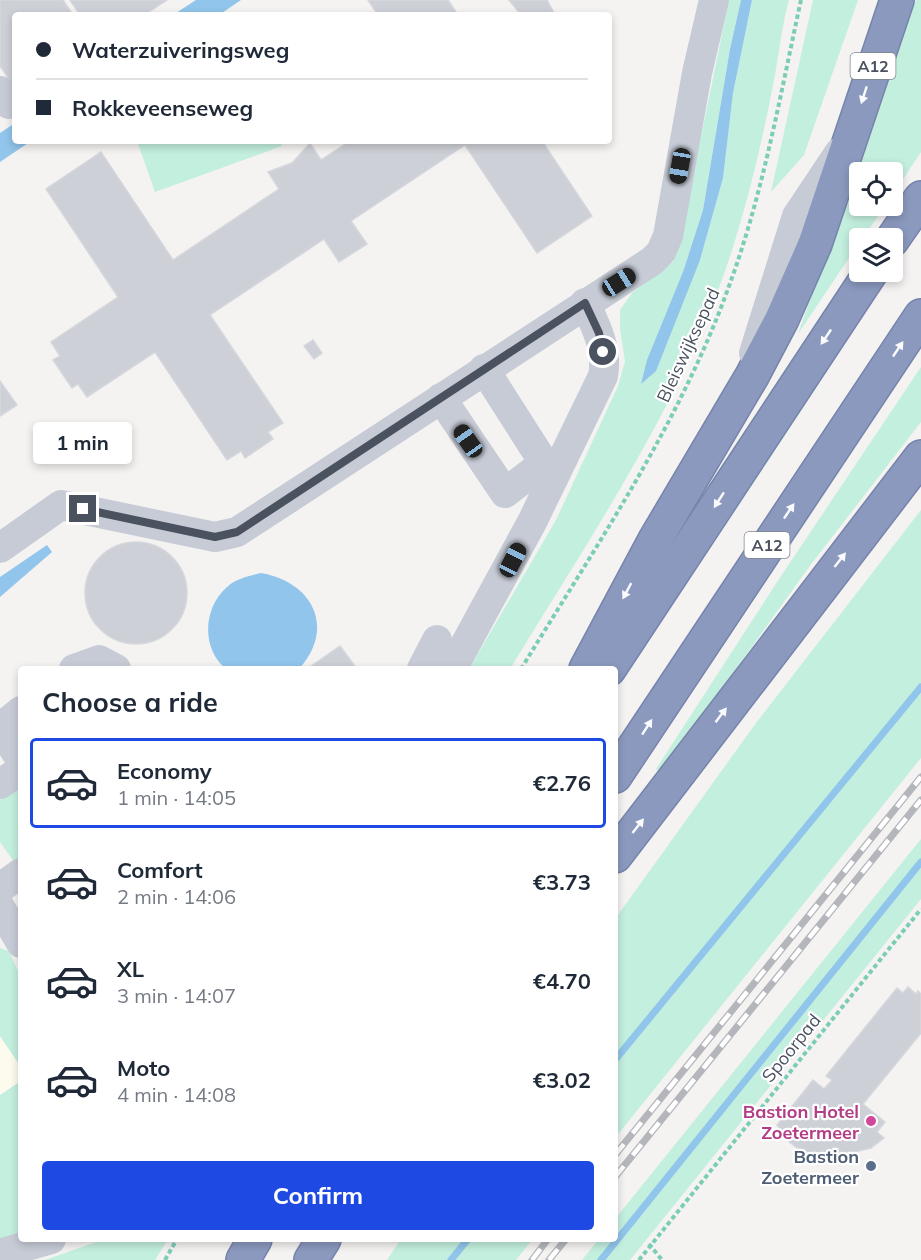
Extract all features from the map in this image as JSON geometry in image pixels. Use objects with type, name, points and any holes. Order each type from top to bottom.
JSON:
[{"type":"highway","name":"A12","points":[[588,666],[655,540],[742,393],[782,319],[810,257],[897,0]]},
{"type":"highway","points":[[900,228],[921,198]]},
{"type":"highway","points":[[611,666],[864,282]]},
{"type":"highway","name":"A12","points":[[618,771],[921,316]]},
{"type":"highway","points":[[618,852],[921,457]]},
{"type":"highway","points":[[243,1260],[253,1242]]},
{"type":"highway","points":[[311,1260],[322,1242]]},
{"type":"street","points":[[0,548],[61,505],[215,537],[237,532],[652,261],[666,241],[697,73],[714,0]]},
{"type":"street","points":[[454,666],[537,513],[603,376],[604,361],[601,342],[585,303]]},
{"type":"street","points":[[441,398],[505,492],[544,463],[484,369]]},
{"type":"street","points":[[424,666],[437,639]]},
{"type":"street","points":[[82,666],[99,660],[114,666]]},
{"type":"street","points":[[18,713],[0,728],[18,755]]},
{"type":"street","points":[[0,784],[18,772]]},
{"type":"street","points":[[0,888],[18,875]]},
{"type":"street","points":[[0,1254],[41,1242]]},
{"type":"path","name":"Bleiswijksepad","points":[[523,666],[623,501],[685,388],[729,287],[759,193],[801,0]]},
{"type":"path","name":"Spoorpad","points":[[639,1260],[921,909]]},
{"type":"path","points":[[165,1260],[175,1242]]},
{"type":"path","points":[[650,1244],[662,1260]]},
{"type":"shaded area","points":[[0,1036],[18,1063],[18,1083],[0,1095]]},
{"type":"green space","points":[[729,0],[741,0],[730,49],[703,210],[683,272],[700,260],[723,178],[733,93],[752,0],[789,0],[769,105],[745,205],[714,301],[690,356],[635,463],[512,666],[471,666],[556,520],[618,386],[625,361],[620,329],[620,310],[632,293],[673,262],[683,225]]},
{"type":"green space","points":[[813,0],[858,0],[804,155],[771,192]]},
{"type":"green space","points":[[916,0],[921,0],[921,152],[903,179],[903,162],[859,162]]},
{"type":"green space","points":[[138,144],[281,144],[282,146],[155,192]]},
{"type":"green space","points":[[849,190],[849,216],[878,216],[870,228],[849,228],[849,258],[798,334]]},
{"type":"green space","points":[[921,367],[921,422],[812,563],[661,773],[656,769],[779,579]]},
{"type":"green space","points":[[921,510],[921,758],[618,1134],[618,915],[756,723]]},
{"type":"green space","points":[[18,788],[17,866],[0,842],[0,800]]},
{"type":"green space","points":[[921,839],[921,899],[630,1260],[582,1260],[597,1242],[618,1242],[618,1215]]},
{"type":"green space","points":[[0,948],[9,951],[18,971],[18,1063],[0,1036]]},
{"type":"green space","points":[[18,1083],[18,1236],[0,1243],[0,1095]]},
{"type":"green space","points":[[96,1242],[166,1242],[155,1260],[45,1260]]},
{"type":"green space","points":[[399,1242],[531,1242],[516,1260],[387,1260]]},
{"type":"water","points":[[196,0],[241,0],[223,12],[178,12]]},
{"type":"water","points":[[741,0],[752,0],[733,93],[723,178],[700,260],[656,371],[641,384],[647,360],[683,272],[703,210],[730,49]]},
{"type":"water","points":[[12,125],[12,144],[27,144],[0,162],[0,133]]},
{"type":"water","points":[[47,545],[52,552],[0,597],[0,577]]},
{"type":"water","points":[[261,573],[279,578],[294,586],[306,597],[317,623],[316,638],[301,666],[223,666],[218,660],[209,639],[208,628],[213,606],[227,587],[243,578]]},
{"type":"building","points":[[0,0],[63,0],[71,12],[12,12],[12,84],[0,66]]},
{"type":"building","points":[[70,0],[167,0],[149,12],[78,12]]},
{"type":"building","points":[[368,0],[448,0],[456,12],[376,12]]},
{"type":"building","points":[[509,0],[547,0],[553,12],[519,12]]},
{"type":"building","points":[[309,144],[321,160],[345,144],[544,144],[592,216],[537,253],[465,145],[351,221],[367,244],[339,262],[324,239],[210,315],[283,423],[268,432],[273,439],[245,458],[241,451],[227,460],[155,352],[87,397],[78,384],[72,388],[53,360],[60,356],[51,342],[118,297],[46,189],[101,152],[173,260],[279,189],[268,172],[292,163]]},
{"type":"building","points":[[313,340],[322,353],[314,359],[304,346]]},
{"type":"building","points":[[0,381],[17,405],[0,416]]},
{"type":"building","points":[[136,542],[155,546],[172,557],[183,574],[187,593],[183,612],[172,629],[155,640],[136,644],[117,640],[100,629],[89,612],[85,593],[89,574],[100,557],[117,546]]},
{"type":"building","points":[[340,646],[355,666],[311,666]]},
{"type":"building","points":[[908,987],[916,994],[918,991],[921,994],[921,1033],[863,1104],[885,1122],[877,1132],[884,1138],[871,1148],[823,1159],[818,1165],[776,1131],[779,1127],[777,1125],[813,1080],[824,1089],[832,1080],[826,1076],[897,988],[903,993]]},
{"type":"waterway","points":[[618,1056],[921,687]]},
{"type":"waterway","points":[[618,1239],[921,862]]},
{"type":"waterway","points":[[451,1260],[466,1242]]},
{"type":"waterway","points":[[601,1260],[615,1242]]},
{"type":"railway","points":[[618,1151],[921,777]]},
{"type":"railway","points":[[618,1173],[921,800]]},
{"type":"railway","points":[[532,1260],[546,1242]]},
{"type":"railway","points":[[549,1260],[564,1242]]},
{"type":"place","name":"Bastion Hotel Zoetermeer","points":[[871,1121]]},
{"type":"place","name":"Bastion Zoetermeer","points":[[871,1166]]},
{"type":"route","points":[[83,509],[215,537],[237,532],[585,303],[599,333],[603,352]]}]
